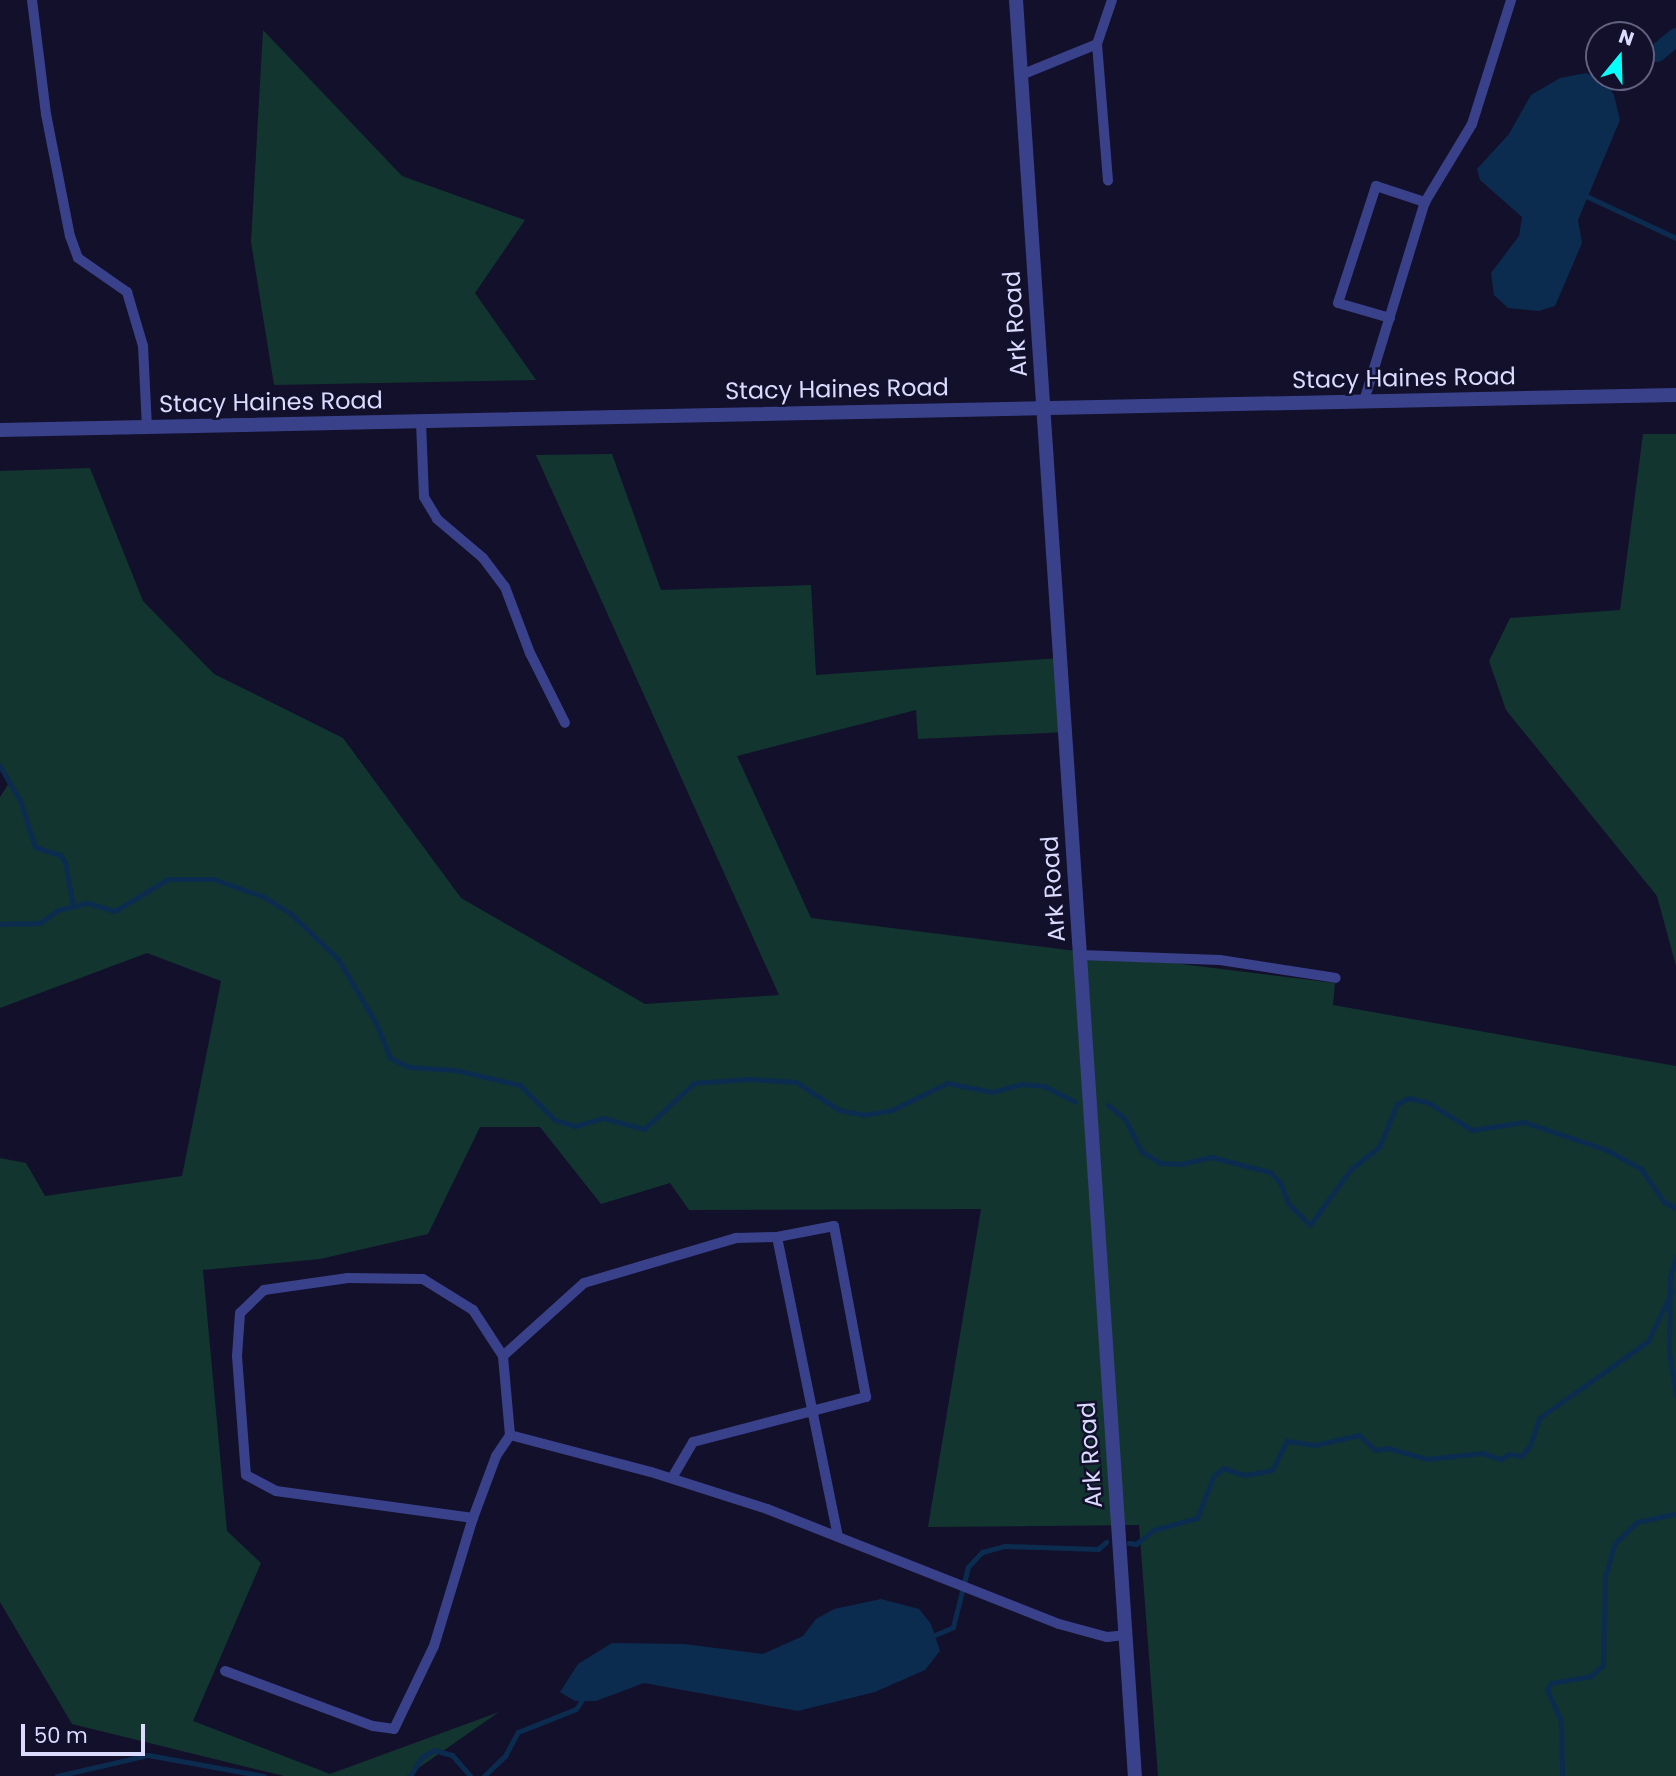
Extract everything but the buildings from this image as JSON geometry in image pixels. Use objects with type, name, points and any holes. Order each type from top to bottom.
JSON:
[{"type":"street","name":"Ark Road","points":[[1016,0],[1135,1776]]},
{"type":"street","name":"Stacy Haines Road","points":[[0,430],[1676,395]]},
{"type":"lane","points":[[33,0],[46,114],[70,236],[78,258],[127,292],[143,346],[147,427]]},
{"type":"lane","points":[[1108,181],[1097,44],[1112,0]]},
{"type":"lane","points":[[1364,401],[1425,202],[1472,124],[1511,0]]},
{"type":"lane","points":[[1021,75],[1097,44]]},
{"type":"lane","points":[[1390,318],[1338,303],[1376,186],[1425,202]]},
{"type":"lane","points":[[421,422],[424,496],[437,519],[483,558],[505,587],[530,653],[565,723]]},
{"type":"lane","points":[[1080,955],[1220,960],[1336,978]]},
{"type":"lane","points":[[503,1356],[584,1283],[736,1238],[777,1237],[834,1226],[866,1397],[693,1442],[672,1478]]},
{"type":"lane","points":[[777,1237],[838,1536]]},
{"type":"lane","points":[[225,1671],[373,1726],[394,1729],[434,1646],[473,1518],[496,1456],[510,1435],[503,1356],[473,1310],[423,1279],[348,1278],[264,1290],[240,1313],[237,1356],[246,1475],[276,1491],[473,1518]]},
{"type":"lane","points":[[510,1435],[672,1478],[838,1536],[1027,1611],[1107,1637],[1125,1634]]},
{"type":"green space","points":[[263,30],[402,176],[525,220],[475,293],[536,380],[274,385],[251,242]]},
{"type":"green space","points":[[1643,434],[1676,434],[1676,966],[1657,896],[1506,710],[1489,661],[1510,618],[1620,610]]},
{"type":"green space","points":[[612,454],[661,590],[811,585],[816,675],[1061,658],[1067,732],[918,739],[916,710],[737,756],[811,918],[1335,983],[1333,1005],[1676,1066],[1676,1776],[1158,1776],[1139,1525],[928,1527],[981,1209],[689,1210],[670,1183],[601,1204],[540,1127],[480,1127],[428,1234],[320,1259],[203,1270],[227,1531],[261,1563],[193,1721],[330,1774],[499,1712],[407,1776],[284,1776],[72,1724],[0,1602],[0,1158],[26,1163],[45,1196],[182,1176],[221,981],[147,953],[0,1008],[0,797],[9,783],[0,764],[0,471],[90,468],[143,601],[214,674],[343,738],[461,898],[645,1004],[779,995],[536,455]]},
{"type":"water","points":[[1585,73],[1585,91],[1611,91],[1620,120],[1578,220],[1582,243],[1555,306],[1539,311],[1508,308],[1494,295],[1491,273],[1519,236],[1522,217],[1480,180],[1477,169],[1509,134],[1531,95],[1560,78]]},
{"type":"water","points":[[881,1599],[919,1609],[931,1624],[940,1651],[925,1670],[875,1692],[798,1711],[644,1683],[596,1701],[575,1701],[560,1692],[578,1664],[612,1643],[684,1644],[763,1654],[803,1636],[816,1619],[834,1609]]},
{"type":"waterway","points":[[1657,53],[1676,37]]},
{"type":"waterway","points":[[1605,94],[1608,91]]},
{"type":"waterway","points":[[1584,195],[1676,238]]},
{"type":"waterway","points":[[0,766],[20,800],[35,847],[60,855],[65,862],[73,905]]},
{"type":"waterway","points":[[0,924],[40,923],[58,910],[87,903],[115,911],[168,879],[213,879],[264,897],[291,914],[338,959],[376,1023],[390,1058],[409,1067],[455,1070],[520,1085],[555,1120],[575,1126],[603,1118],[644,1129],[694,1083],[749,1079],[796,1082],[839,1110],[864,1115],[892,1110],[947,1083],[992,1092],[1021,1084],[1044,1086],[1075,1102]]},
{"type":"waterway","points":[[1108,1105],[1125,1119],[1141,1151],[1160,1163],[1181,1164],[1211,1157],[1270,1172],[1281,1184],[1288,1203],[1310,1225],[1351,1169],[1379,1147],[1397,1104],[1409,1098],[1429,1103],[1472,1130],[1524,1122],[1607,1150],[1641,1169],[1664,1202],[1676,1208]]},
{"type":"waterway","points":[[1676,1257],[1670,1277],[1669,1352],[1676,1395]]},
{"type":"waterway","points":[[1129,1543],[1136,1544],[1153,1530],[1197,1518],[1213,1477],[1223,1468],[1245,1475],[1272,1470],[1287,1441],[1315,1445],[1359,1435],[1375,1450],[1387,1448],[1427,1459],[1482,1453],[1501,1459],[1509,1454],[1521,1456],[1530,1446],[1539,1418],[1648,1341],[1672,1291]]},
{"type":"waterway","points":[[1562,1776],[1561,1721],[1547,1690],[1551,1683],[1591,1676],[1603,1665],[1605,1577],[1615,1543],[1637,1522],[1676,1514]]},
{"type":"waterway","points":[[930,1637],[953,1627],[968,1567],[982,1552],[1004,1546],[1098,1549],[1106,1542]]},
{"type":"waterway","points":[[484,1776],[505,1756],[518,1732],[576,1709],[585,1695]]},
{"type":"waterway","points":[[410,1776],[422,1757],[434,1750],[452,1755],[470,1776]]},
{"type":"waterway","points":[[57,1776],[148,1755],[264,1776]]}]
